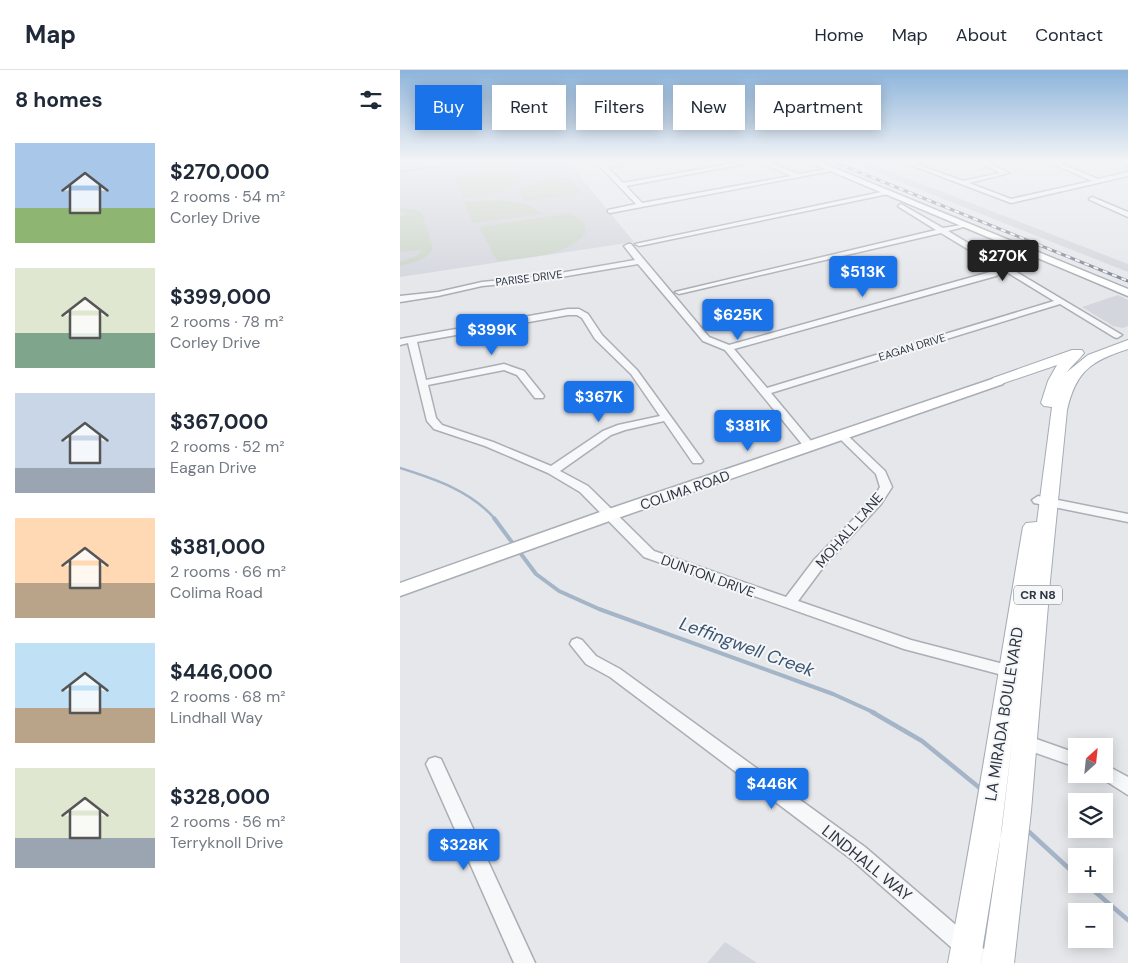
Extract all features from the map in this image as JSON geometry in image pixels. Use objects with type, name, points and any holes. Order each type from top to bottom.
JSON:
[{"type":"main road","points":[[912,204],[1128,294]]},
{"type":"main road","points":[[998,381],[1081,357],[1124,337]]},
{"type":"main road","name":"LA MIRADA BOULEVARD","points":[[998,963],[1004,811],[1000,736],[1010,671],[1063,397],[1062,380],[1081,357]]},
{"type":"main road","points":[[998,381],[1031,376],[1062,380]]},
{"type":"main road","name":"COLIMA ROAD","points":[[400,590],[998,381]]},
{"type":"main road","name":"LA MIRADA BOULEVARD","points":[[972,958],[1004,811],[1024,742],[1043,550],[1043,501]]},
{"type":"street","points":[[610,211],[654,204]]},
{"type":"street","points":[[638,244],[834,204]]},
{"type":"street","points":[[1103,204],[1128,215]]},
{"type":"street","points":[[901,206],[1059,302],[1124,337]]},
{"type":"street","points":[[679,292],[965,225]]},
{"type":"street","points":[[628,246],[706,339],[728,348],[810,447]]},
{"type":"street","name":"PARISE DRIVE","points":[[400,299],[438,294],[482,284],[542,278],[640,261]]},
{"type":"street","points":[[728,348],[993,274],[1004,269]]},
{"type":"street","name":"EAGAN DRIVE","points":[[765,392],[1059,302]]},
{"type":"street","points":[[406,341],[568,312],[579,312],[585,316],[598,337],[611,352],[634,372],[696,461]]},
{"type":"street","name":"DUNTON DRIVE","points":[[406,341],[424,382],[431,419],[438,427],[489,444],[552,470],[584,489],[649,554],[788,604],[909,644],[1010,671]]},
{"type":"street","points":[[424,382],[513,367],[520,371],[539,396]]},
{"type":"street","points":[[552,470],[606,433],[622,427],[665,418]]},
{"type":"street","name":"MOHALL LANE","points":[[788,604],[819,563],[877,501],[886,487],[881,473],[842,436]]},
{"type":"street","points":[[1043,501],[1128,518]]},
{"type":"street","name":"LINDHALL WAY","points":[[577,644],[591,660],[615,673],[858,853],[972,958]]},
{"type":"street","points":[[1000,736],[1068,757]]},
{"type":"street","points":[[435,764],[525,963]]},
{"type":"street","points":[[1113,776],[1128,787]]},
{"type":"shaded area","points":[[400,204],[602,204],[634,242],[400,277]]},
{"type":"shaded area","points":[[465,204],[524,204],[531,206],[542,214],[473,223]]},
{"type":"shaded area","points":[[955,204],[972,204],[1128,264],[1128,272]]},
{"type":"shaded area","points":[[400,208],[422,213],[433,248],[424,258],[400,266],[400,262],[416,256],[423,250],[400,252],[400,216],[411,214],[400,211]]},
{"type":"shaded area","points":[[570,213],[584,222],[586,233],[577,241],[556,252],[532,257],[497,261],[479,227]]},
{"type":"shaded area","points":[[1118,295],[1128,300],[1128,326],[1123,328],[1113,326],[1082,307]]},
{"type":"shaded area","points":[[725,942],[757,963],[707,963]]},
{"type":"waterway","name":"Leffingwell Creek","points":[[400,468],[464,493],[494,518]]},
{"type":"waterway","name":"Leffingwell Creek","points":[[494,518],[514,545]]},
{"type":"waterway","name":"Leffingwell Creek","points":[[518,550],[536,574],[559,591],[599,609],[833,694],[875,713]]},
{"type":"waterway","name":"Leffingwell Creek","points":[[872,712],[922,741],[981,789]]},
{"type":"waterway","name":"Leffingwell Creek","points":[[1027,830],[1068,868]]},
{"type":"waterway","name":"Leffingwell Creek","points":[[1096,893],[1128,920]]},
{"type":"railway","points":[[937,204],[1128,281]]}]
